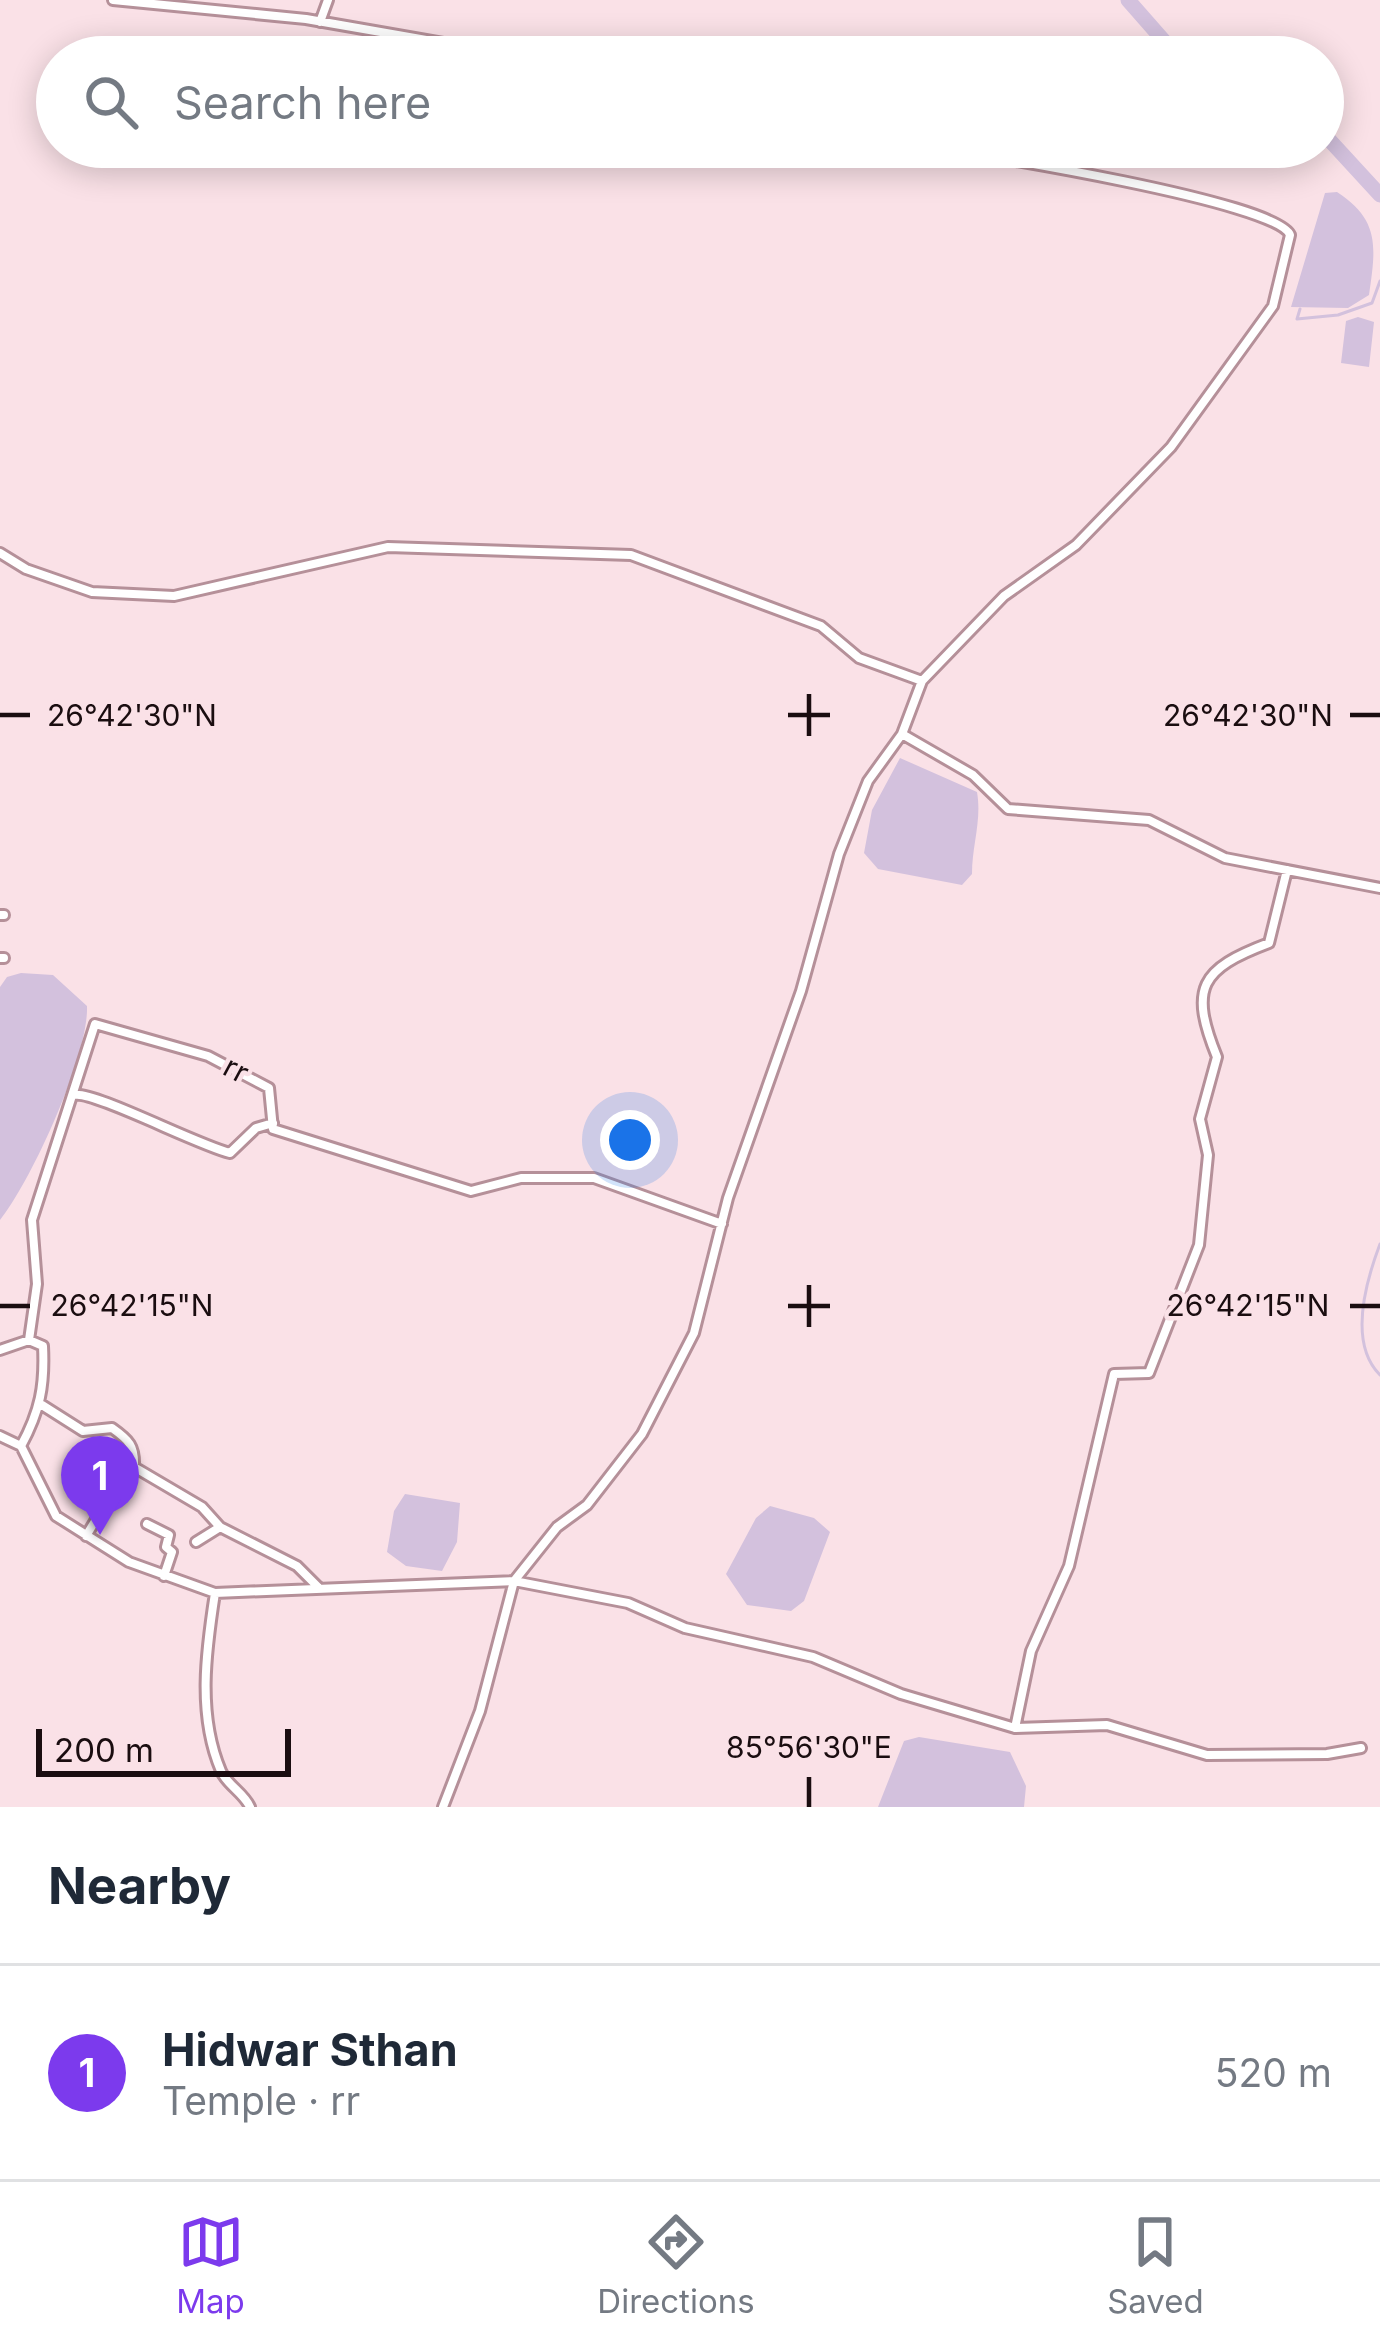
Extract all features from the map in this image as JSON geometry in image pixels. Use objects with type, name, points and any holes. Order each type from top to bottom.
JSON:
[{"type":"street","points":[[113,0],[320,22],[402,36]]},
{"type":"street","points":[[320,22],[328,0]]},
{"type":"street","points":[[442,1807],[480,1711],[514,1581],[557,1527],[587,1504],[657,1410],[694,1333],[722,1224],[801,991],[839,854],[868,781],[902,734],[922,681],[1004,596],[1076,545],[1172,447],[1273,306],[1290,241],[1287,227],[1246,209],[1036,168]]},
{"type":"street","points":[[0,553],[26,569],[92,592],[174,596],[388,547],[631,555],[821,626],[859,658],[922,681]]},
{"type":"street","points":[[902,734],[973,775],[1009,809],[1148,820],[1225,858],[1380,888]]},
{"type":"street","points":[[1015,1728],[1031,1651],[1073,1554],[1114,1373],[1149,1373],[1199,1245],[1208,1155],[1200,1119],[1216,1057],[1205,1037],[1203,992],[1224,960],[1269,943],[1287,870]]},
{"type":"street","name":"rr","points":[[21,1446],[42,1405],[43,1346],[29,1340],[37,1284],[32,1220],[95,1024],[235,1067],[268,1088],[273,1124]]},
{"type":"street","points":[[73,1096],[94,1096],[137,1120],[230,1153],[256,1128],[273,1124],[281,1134],[405,1173],[435,1176],[470,1191],[521,1178],[594,1178],[722,1224]]},
{"type":"street","points":[[0,1350],[29,1340]]},
{"type":"street","points":[[42,1405],[83,1431],[112,1428],[128,1438],[135,1450],[134,1467]]},
{"type":"street","points":[[0,1436],[21,1446],[56,1516],[164,1576],[215,1593],[514,1581],[628,1603],[685,1628],[813,1657],[902,1694],[1015,1728],[1107,1725],[1207,1755],[1327,1754],[1361,1748]]},
{"type":"street","points":[[134,1467],[202,1507],[220,1527],[297,1566],[318,1587]]},
{"type":"street","points":[[86,1536],[126,1470],[134,1467]]},
{"type":"street","points":[[147,1524],[170,1535],[166,1546],[172,1552],[164,1576]]},
{"type":"street","points":[[196,1542],[220,1527]]},
{"type":"street","points":[[215,1593],[205,1651],[207,1714],[222,1775],[250,1807]]},
{"type":"shaded area","points":[[1337,192],[1361,213],[1372,236],[1369,295],[1348,308],[1291,307],[1325,193]]},
{"type":"shaded area","points":[[1358,317],[1374,322],[1369,367],[1341,363],[1346,321]]},
{"type":"shaded area","points":[[900,758],[977,792],[972,874],[962,885],[878,869],[864,853],[872,810]]},
{"type":"shaded area","points":[[53,975],[87,1006],[79,1055],[56,1117],[0,1220],[0,987],[7,977]]},
{"type":"shaded area","points":[[405,1494],[460,1503],[457,1542],[442,1571],[406,1566],[387,1552],[394,1511]]},
{"type":"shaded area","points":[[770,1506],[814,1518],[830,1532],[804,1601],[791,1611],[747,1605],[726,1574],[756,1518]]},
{"type":"shaded area","points":[[919,1737],[1010,1752],[1026,1786],[1024,1807],[878,1807],[904,1741]]},
{"type":"waterway","points":[[1128,0],[1160,36]]},
{"type":"waterway","points":[[1344,156],[1380,195]]},
{"type":"waterway","points":[[1300,309],[1297,319],[1338,315],[1372,303],[1380,281]]},
{"type":"waterway","points":[[1380,1244],[1365,1293],[1362,1329],[1370,1362],[1380,1375]]},
{"type":"place","name":"Hidwar Sthan","points":[[100,1535]]}]
